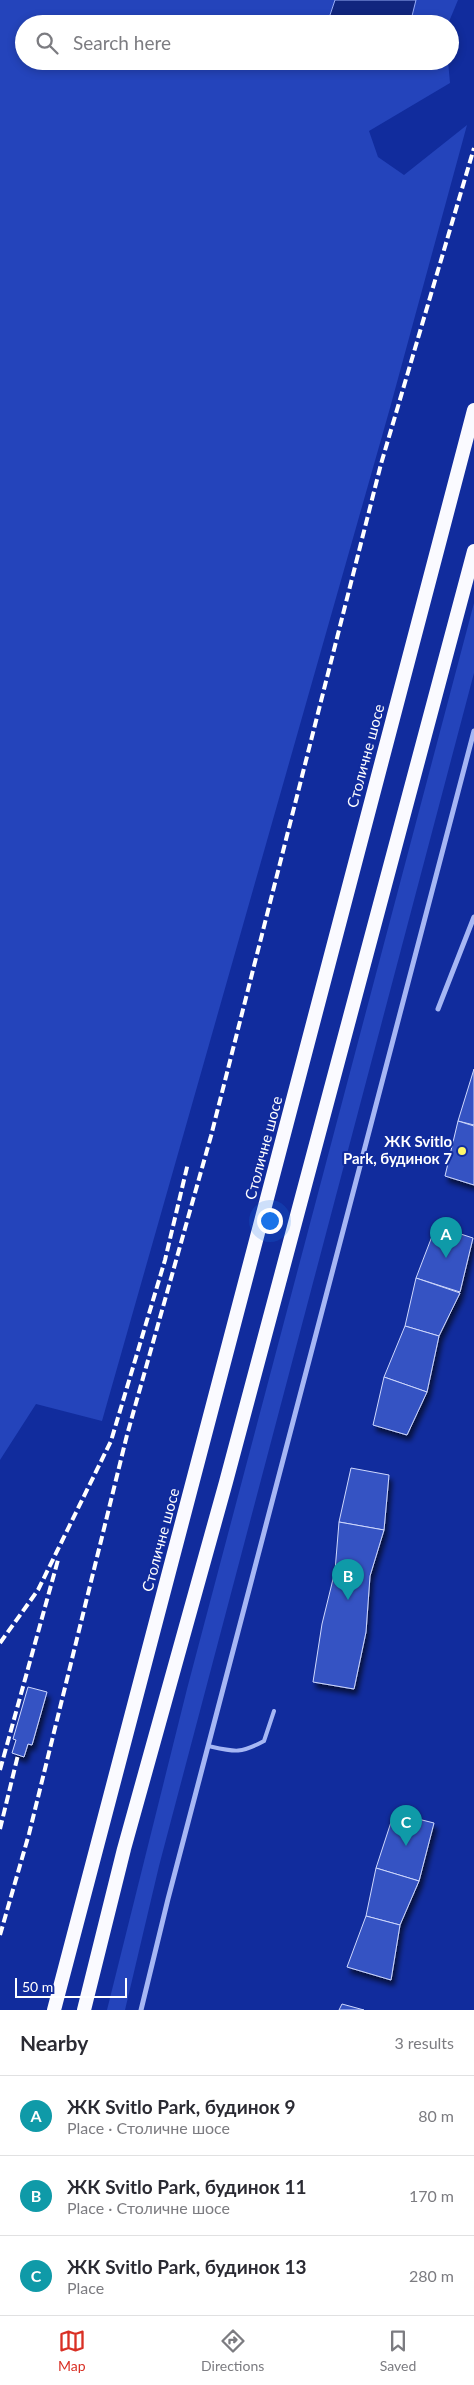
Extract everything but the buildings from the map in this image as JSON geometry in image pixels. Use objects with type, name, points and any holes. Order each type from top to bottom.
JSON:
[{"type":"highway","name":"Столичне шосе","points":[[54,2010],[474,410]]},
{"type":"highway","points":[[84,2010],[124,1849],[226,1482],[474,551]]},
{"type":"street","points":[[141,2010],[208,1746],[474,732]]},
{"type":"street","points":[[438,1009],[474,917]]},
{"type":"lane","points":[[208,1746],[230,1751],[246,1751],[264,1741],[274,1710]]},
{"type":"shaded area","points":[[0,0],[335,0],[330,15],[15,15],[15,70],[449,70],[450,83],[369,131],[378,157],[404,175],[467,125],[390,408],[102,1421],[36,1404],[0,1460]]},
{"type":"shaded area","points":[[335,0],[416,0],[412,15],[330,15]]},
{"type":"shaded area","points":[[416,0],[458,0],[452,15],[412,15]]},
{"type":"shaded area","points":[[474,603],[474,673],[159,1866],[125,2010],[107,2010],[187,1689]]},
{"type":"railway","points":[[0,1935],[29,1834],[127,1435],[211,1136],[381,464],[474,148]]},
{"type":"railway","points":[[0,1643],[38,1590],[111,1441],[165,1260],[188,1163]]},
{"type":"railway","points":[[0,1770],[58,1560]]},
{"type":"railway","points":[[0,1829],[18,1755]]},
{"type":"place","name":"ЖК Svitlo Park, будинок 7","points":[[462,1151]]},
{"type":"place","name":"ЖК Svitlo Park, будинок 9","points":[[446,1258]]},
{"type":"place","name":"ЖК Svitlo Park, будинок 11","points":[[348,1600]]},
{"type":"place","name":"ЖК Svitlo Park, будинок 13","points":[[406,1846]]}]
